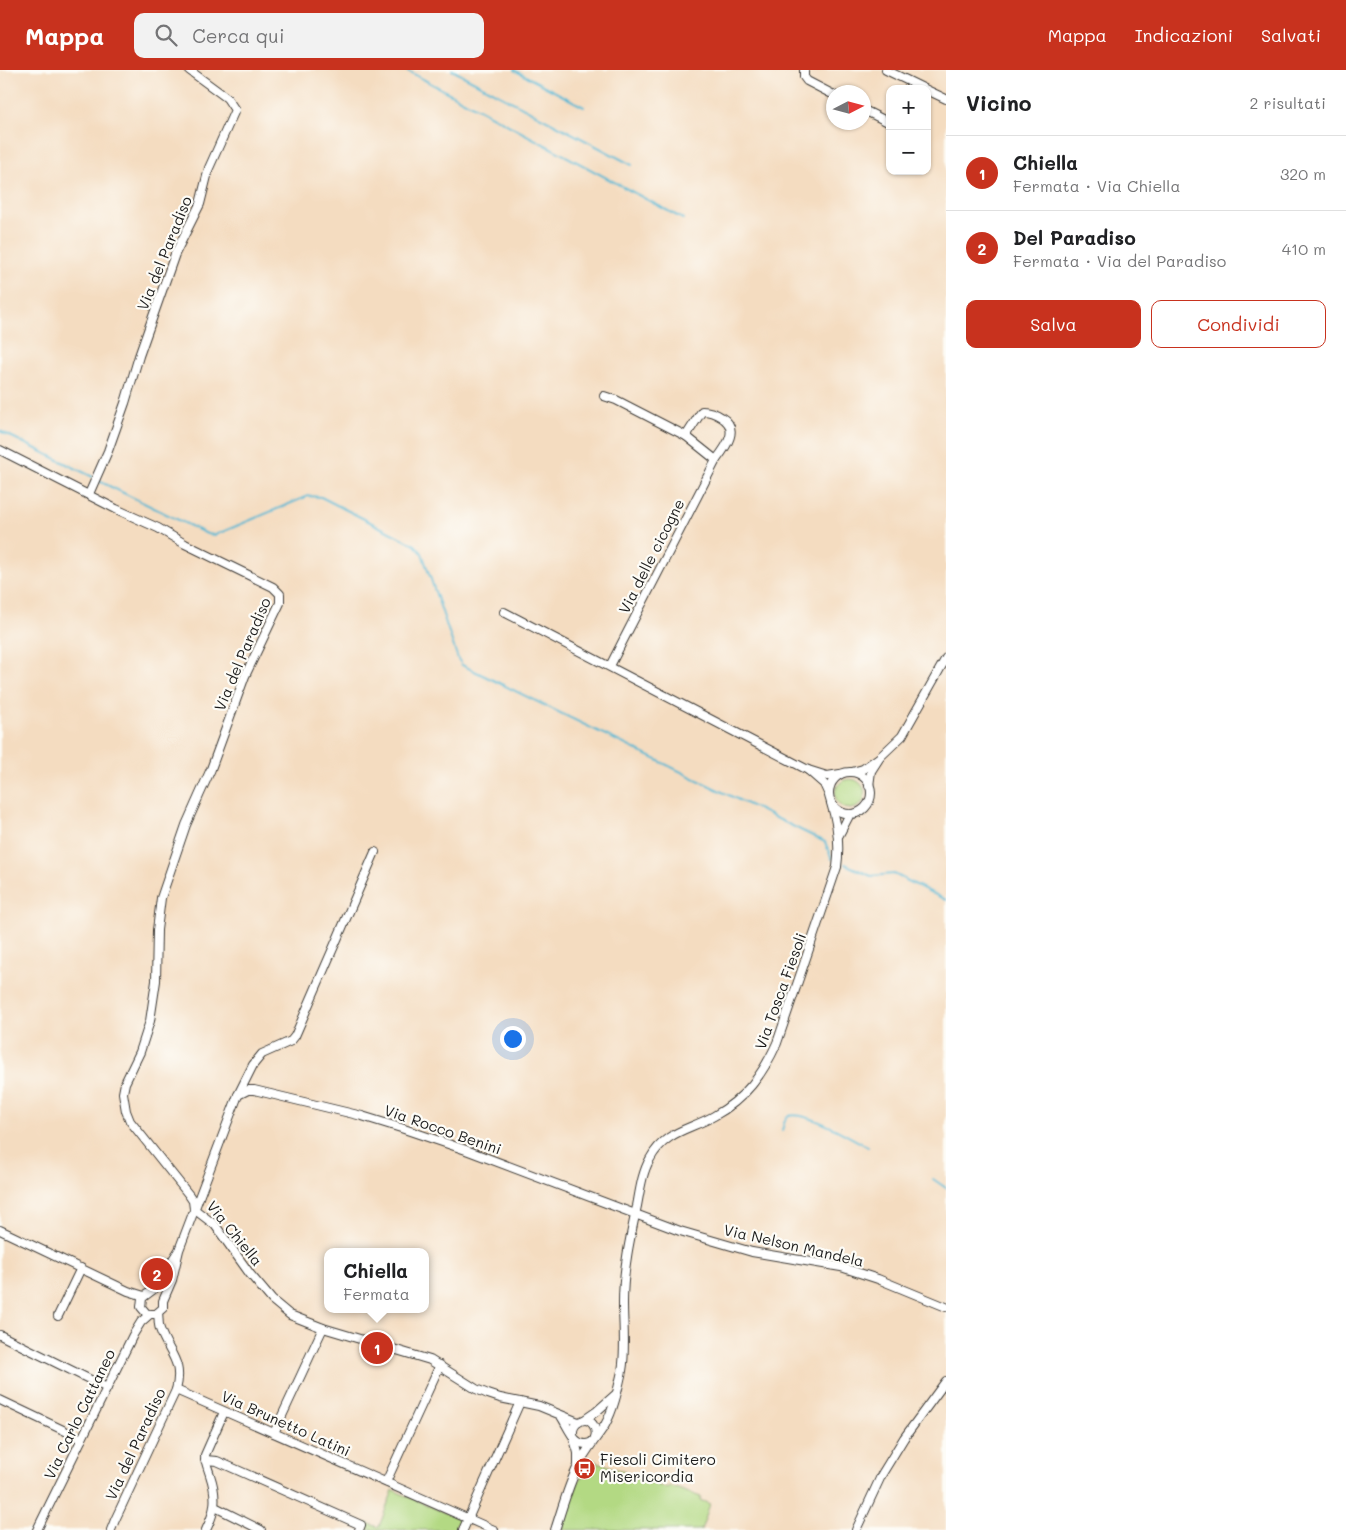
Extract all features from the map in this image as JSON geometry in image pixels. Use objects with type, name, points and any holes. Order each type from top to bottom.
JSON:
[{"type":"street","name":"Via del Paradiso","points":[[189,70],[227,98],[235,110],[209,168],[200,204],[175,254],[101,470],[89,494],[116,509],[158,528],[185,544],[273,586],[279,592],[281,598],[244,676],[211,769],[186,825],[161,898],[157,930],[156,981],[150,1021],[140,1052],[125,1083],[123,1093],[130,1121],[189,1195],[194,1209]]},
{"type":"street","points":[[804,70],[804,77],[807,81],[826,91]]},
{"type":"street","points":[[886,70],[918,85]]},
{"type":"street","points":[[931,92],[946,99]]},
{"type":"street","points":[[871,114],[886,122]]},
{"type":"street","points":[[604,396],[616,400],[686,436],[716,460]]},
{"type":"street","name":"Via delle cicogne","points":[[610,666],[716,460],[724,449],[731,434],[732,426],[728,421],[708,410],[702,411],[686,436]]},
{"type":"street","points":[[0,450],[89,494]]},
{"type":"street","points":[[504,612],[808,770],[828,776],[840,774]]},
{"type":"street","name":"Via Tosca Fiesoli","points":[[840,774],[863,769],[880,757],[902,736],[946,658]]},
{"type":"street","name":"Via Tosca Fiesoli","points":[[839,837],[850,814],[857,813],[866,806],[871,794],[871,771],[880,757]]},
{"type":"street","points":[[808,770],[824,784],[829,795]]},
{"type":"street","points":[[851,772],[864,777],[870,786]]},
{"type":"street","points":[[829,795],[829,789],[833,781],[840,774]]},
{"type":"street","name":"Via Tosca Fiesoli","points":[[555,1530],[578,1465],[610,1415],[616,1393],[624,1358],[624,1274],[645,1170],[659,1145],[673,1134],[704,1122],[729,1107],[750,1088],[769,1060],[777,1043],[834,875],[839,852],[839,837],[829,795]]},
{"type":"street","points":[[832,804],[840,811],[850,814]]},
{"type":"street","name":"Via Chiella","points":[[375,852],[295,1036],[291,1041],[262,1054],[253,1065],[238,1095],[194,1209],[215,1225],[250,1274],[282,1309],[304,1322],[418,1355],[440,1365],[476,1389],[500,1398],[544,1408],[561,1416],[581,1421]]},
{"type":"street","name":"Via Rocco Benini","points":[[238,1095],[248,1090],[254,1090],[393,1126],[466,1150],[635,1214]]},
{"type":"street","points":[[154,1314],[163,1308],[163,1300],[172,1280],[179,1250],[194,1209]]},
{"type":"street","name":"Via Nelson Mandela","points":[[635,1214],[680,1231],[744,1250],[841,1267],[878,1279],[946,1306]]},
{"type":"street","points":[[0,1230],[129,1292],[145,1297],[159,1295],[163,1300]]},
{"type":"street","points":[[145,1297],[156,1286],[179,1250]]},
{"type":"street","points":[[58,1316],[81,1268]]},
{"type":"street","name":"Via del Paradiso","points":[[112,1530],[176,1390],[178,1369],[174,1357],[154,1314],[143,1309],[145,1297]]},
{"type":"street","name":"Via Carlo Cattaneo","points":[[37,1530],[133,1334],[141,1322],[154,1314]]},
{"type":"street","points":[[274,1434],[322,1328]]},
{"type":"street","points":[[0,1335],[107,1388]]},
{"type":"street","points":[[386,1482],[440,1365]]},
{"type":"street","points":[[856,1530],[882,1474],[900,1445],[946,1381]]},
{"type":"street","name":"Via Brunetto Latini","points":[[176,1390],[494,1530]]},
{"type":"street","points":[[573,1435],[573,1429],[581,1421],[597,1411],[616,1393]]},
{"type":"street","points":[[0,1400],[82,1439]]},
{"type":"street","points":[[463,1530],[520,1402]]},
{"type":"street","points":[[206,1530],[213,1518],[215,1507],[212,1482],[205,1460],[206,1450],[224,1412]]},
{"type":"street","points":[[561,1416],[575,1439],[582,1444],[587,1444],[596,1435],[595,1426],[590,1422],[581,1421]]},
{"type":"street","name":"Via Tosca Fiesoli","points":[[573,1435],[578,1453],[578,1465]]},
{"type":"street","points":[[205,1460],[217,1461],[361,1525],[359,1530]]},
{"type":"street","points":[[215,1507],[262,1530]]},
{"type":"green space","points":[[850,779],[861,783],[865,794],[861,805],[850,809],[839,805],[835,794],[839,783]]},
{"type":"green space","points":[[588,1458],[668,1489],[669,1486],[701,1497],[700,1500],[710,1504],[701,1530],[563,1530],[564,1528],[561,1527],[571,1508],[569,1507],[580,1478],[583,1476]]},
{"type":"green space","points":[[393,1490],[459,1519],[454,1530],[363,1530],[366,1523],[379,1527]]},
{"type":"waterway","points":[[406,70],[683,219]]},
{"type":"waterway","points":[[452,70],[632,165]]},
{"type":"waterway","points":[[514,70],[584,107]]},
{"type":"waterway","points":[[0,431],[93,477]]},
{"type":"waterway","points":[[97,480],[207,534],[215,535],[308,496],[321,497],[415,545],[422,553],[458,659],[462,665],[825,842],[832,859]]},
{"type":"waterway","points":[[845,864],[871,876],[894,874],[946,900]]},
{"type":"waterway","points":[[782,1130],[787,1117],[797,1115],[818,1121],[868,1147]]},
{"type":"waterway","points":[[933,1179],[946,1188]]},
{"type":"place","name":"Del Paradiso","points":[[157,1274]]},
{"type":"place","name":"Chiella","points":[[377,1348]]},
{"type":"place","name":"Fiesoli Cimitero Misericordia","points":[[584,1468]]}]
